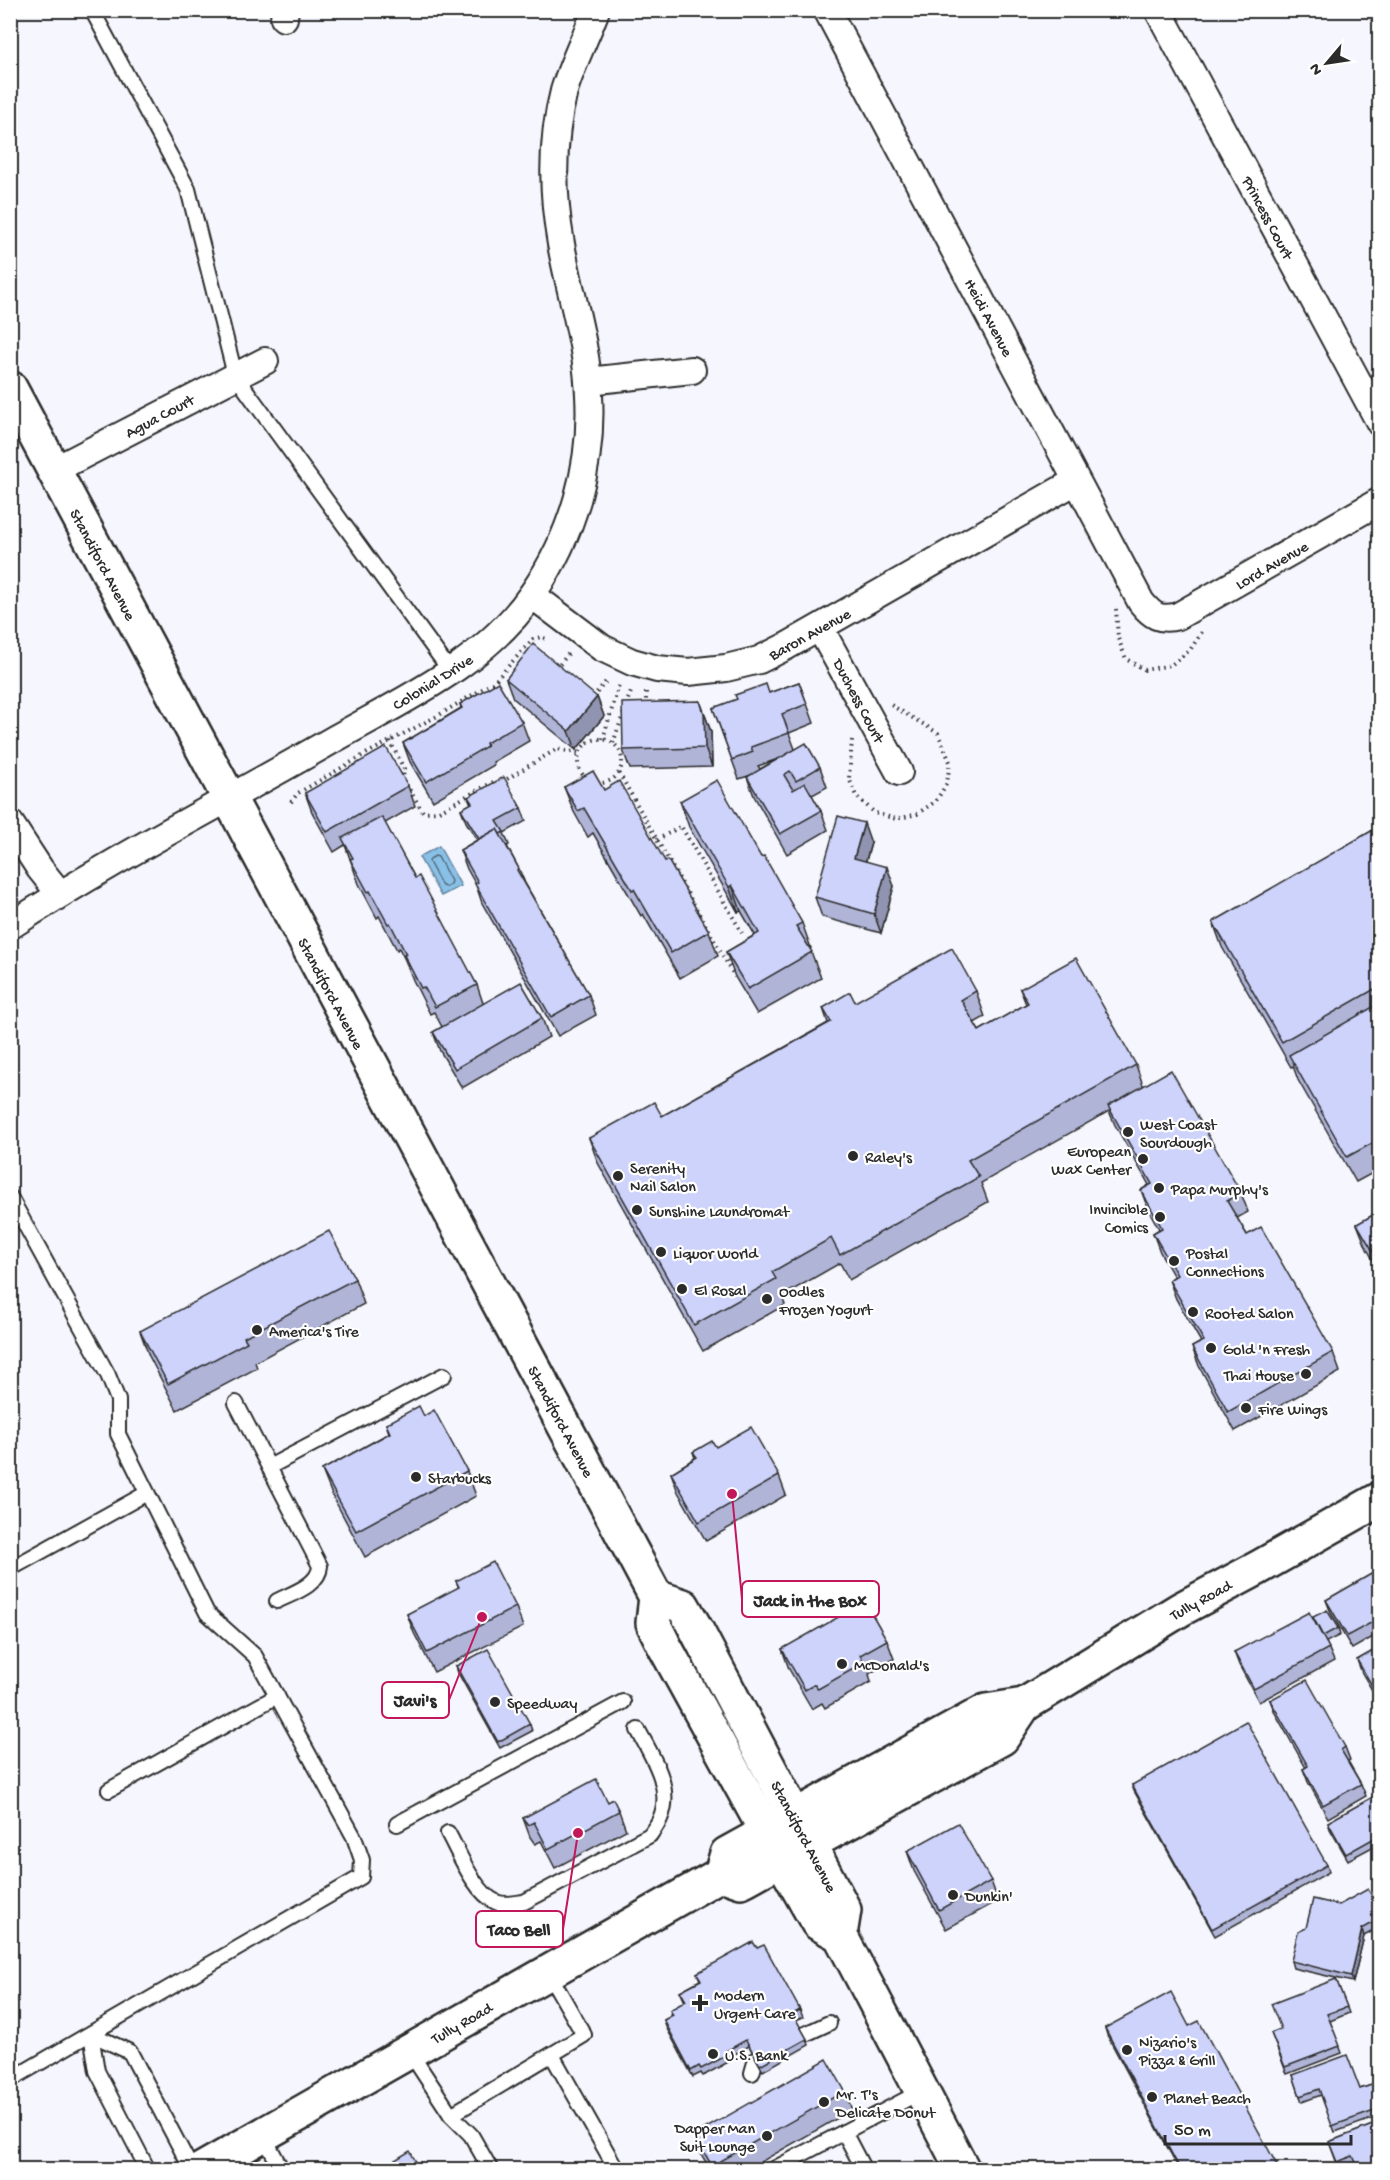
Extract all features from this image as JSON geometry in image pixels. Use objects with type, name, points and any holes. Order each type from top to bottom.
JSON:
[{"type":"main road","name":"Standiford Avenue","points":[[10,388],[656,1597],[653,1623],[818,1923],[840,1935],[963,2169]]},
{"type":"main road","name":"Tully Road","points":[[201,2169],[721,1874],[741,1881],[775,1847],[803,1831],[1002,1738],[1024,1705],[1181,1609],[1380,1499]]},
{"type":"main road","name":"Standiford Avenue","points":[[656,1597],[683,1606],[844,1910],[840,1935]]},
{"type":"street","name":"Colonial Drive","points":[[10,926],[173,828],[451,672],[479,651],[532,595],[564,537],[577,501],[587,462],[590,411],[588,381],[561,244],[555,203],[554,157],[557,126],[565,89],[596,10]]},
{"type":"street","name":"Heidi Avenue","points":[[827,10],[1141,602],[1152,615],[1159,618]]},
{"type":"street","name":"Princess Court","points":[[1158,10],[1380,423]]},
{"type":"street","name":"Agua Court","points":[[54,470],[265,361]]},
{"type":"street","points":[[588,381],[692,370]]},
{"type":"street","name":"Baron Avenue","points":[[532,595],[602,648],[632,662],[657,669],[688,672],[726,668],[759,660],[820,628],[1076,481]]},
{"type":"street","name":"Lord Avenue","points":[[1159,618],[1167,619],[1178,616],[1380,501]]},
{"type":"street","name":"Duchess Court","points":[[820,628],[899,772]]},
{"type":"street","points":[[10,822],[60,894]]},
{"type":"lane","points":[[92,10],[188,189],[235,375],[451,672]]},
{"type":"lane","points":[[10,1197],[108,1375],[118,1400],[118,1434],[207,1613],[255,1656],[354,1836],[362,1860],[361,1877],[10,2080]]},
{"type":"lane","points":[[270,1467],[444,1374]]},
{"type":"lane","points":[[236,1403],[320,1566],[320,1574],[314,1581],[277,1601]]},
{"type":"lane","points":[[10,1569],[147,1492]]},
{"type":"lane","points":[[109,1790],[277,1696]]},
{"type":"lane","points":[[397,1824],[623,1702]]},
{"type":"lane","points":[[448,1833],[479,1889],[496,1902],[509,1904],[524,1902],[650,1835],[661,1818],[665,1797],[659,1769],[638,1730]]},
{"type":"lane","points":[[452,2115],[584,2035],[548,1972]]},
{"type":"lane","points":[[752,2073],[756,2059],[829,2023]]},
{"type":"lane","points":[[91,2034],[97,2071],[148,2169]]},
{"type":"lane","points":[[91,2034],[130,2052],[192,2169]]},
{"type":"lane","points":[[409,2051],[452,2115],[471,2135],[491,2169]]},
{"type":"lane","points":[[552,2055],[617,2169]]},
{"type":"lane","points":[[772,2169],[922,2091]]},
{"type":"lane","points":[[844,2132],[864,2169]]},
{"type":"lane","points":[[262,2134],[282,2169]]},
{"type":"path","points":[[553,674],[568,653]]},
{"type":"path","points":[[588,703],[608,679]]},
{"type":"path","points":[[603,739],[619,685]]},
{"type":"path","points":[[613,743],[632,689]]},
{"type":"path","points":[[646,692],[646,712]]},
{"type":"path","points":[[472,694],[478,704]]},
{"type":"path","points":[[439,715],[444,723]]},
{"type":"path","points":[[603,739],[613,743],[620,751],[622,759],[615,779],[601,784],[587,780],[579,768],[579,753],[588,742],[603,739]]},
{"type":"path","points":[[390,741],[404,769],[403,779],[423,812],[439,811],[495,781],[501,782],[557,749],[579,753]]},
{"type":"path","points":[[619,773],[735,977]]},
{"type":"path","points":[[501,782],[506,792]]},
{"type":"path","points":[[657,840],[681,826],[742,933]]},
{"type":"water","points":[[439,846],[461,886],[441,896],[419,857]]},
{"type":"building","points":[[533,644],[597,697],[569,731],[506,679]]},
{"type":"building","points":[[498,682],[522,722],[486,743],[487,746],[426,782],[403,743],[462,708],[460,704]]},
{"type":"building","points":[[799,682],[807,704],[782,714],[789,733],[751,747],[753,752],[732,760],[713,708],[737,699],[735,695],[766,684],[769,693]]},
{"type":"building","points":[[700,701],[704,713],[705,748],[623,750],[622,703]]},
{"type":"building","points":[[806,743],[820,767],[796,781],[790,771],[784,775],[793,790],[805,783],[821,811],[780,834],[747,777]]},
{"type":"building","points":[[386,747],[408,786],[327,832],[305,793]]},
{"type":"building","points":[[593,771],[604,790],[619,781],[709,931],[671,953],[584,808],[578,811],[564,787]]},
{"type":"building","points":[[504,777],[521,808],[497,821],[504,832],[500,834],[497,829],[479,839],[461,809],[472,803],[468,797]]},
{"type":"building","points":[[717,780],[802,923],[796,926],[812,952],[748,989],[726,952],[759,933],[732,885],[729,887],[680,801]]},
{"type":"building","points":[[838,816],[864,823],[854,858],[887,867],[874,914],[815,897]]},
{"type":"building","points":[[382,817],[415,878],[419,876],[477,985],[435,1007],[424,987],[421,988],[390,923],[388,924],[370,891],[368,892],[350,859],[353,858],[342,838]]},
{"type":"building","points":[[1380,826],[1380,986],[1282,1042],[1213,922]]},
{"type":"building","points":[[497,829],[519,869],[517,870],[589,995],[551,1017],[475,884],[478,882],[460,850]]},
{"type":"building","points":[[952,948],[976,991],[961,1000],[979,1031],[1028,1003],[1020,989],[1076,958],[1136,1065],[968,1160],[979,1177],[840,1255],[831,1238],[772,1272],[776,1279],[694,1325],[589,1138],[654,1102],[662,1116],[831,1022],[823,1008],[850,992],[855,1002]]},
{"type":"building","points":[[521,982],[542,1018],[455,1069],[433,1032]]},
{"type":"building","points":[[1380,1003],[1380,1139],[1347,1157],[1289,1055]]},
{"type":"building","points":[[1171,1070],[1241,1193],[1227,1201],[1247,1235],[1261,1227],[1333,1352],[1228,1412],[1192,1347],[1204,1341],[1169,1280],[1177,1275],[1153,1233],[1162,1228],[1141,1190],[1152,1184],[1108,1106]]},
{"type":"building","points":[[1380,1211],[1380,1263],[1357,1224]]},
{"type":"building","points":[[329,1231],[355,1279],[244,1337],[247,1342],[168,1384],[140,1331]]},
{"type":"building","name":"Starbucks","points":[[419,1406],[424,1416],[434,1410],[467,1471],[356,1531],[322,1470],[390,1433],[386,1424]]},
{"type":"building","points":[[751,1427],[779,1476],[699,1522],[671,1473],[697,1457],[693,1452],[712,1441],[716,1447]]},
{"type":"building","points":[[493,1562],[516,1607],[427,1653],[407,1614],[459,1587],[456,1581]]},
{"type":"building","points":[[1380,1569],[1380,1618],[1347,1636],[1326,1600]]},
{"type":"building","points":[[865,1602],[887,1640],[860,1655],[864,1663],[818,1689],[815,1684],[805,1690],[782,1649]]},
{"type":"building","points":[[1327,1610],[1338,1628],[1323,1636],[1313,1617]]},
{"type":"building","points":[[1309,1612],[1329,1648],[1254,1689],[1234,1652]]},
{"type":"building","points":[[1380,1647],[1380,1699],[1357,1660]]},
{"type":"building","name":"Speedway","points":[[488,1649],[530,1724],[498,1742],[456,1666]]},
{"type":"building","points":[[1307,1680],[1345,1747],[1341,1750],[1361,1784],[1323,1805],[1303,1769],[1308,1766],[1270,1700]]},
{"type":"building","points":[[1246,1721],[1327,1865],[1212,1929],[1132,1785]]},
{"type":"building","points":[[596,1779],[608,1802],[613,1799],[619,1811],[548,1849],[534,1822],[528,1825],[523,1818]]},
{"type":"building","points":[[1380,1793],[1380,1835],[1346,1854],[1328,1822]]},
{"type":"building","points":[[958,1823],[991,1881],[939,1910],[907,1851]]},
{"type":"building","points":[[1380,1875],[1380,1885],[1375,1878]]},
{"type":"building","points":[[1368,1889],[1380,1911],[1380,1919],[1362,1929],[1351,1976],[1291,1961],[1298,1932],[1306,1928],[1313,1899],[1339,1905]]},
{"type":"building","points":[[753,1942],[757,1948],[764,1945],[800,2010],[793,2014],[807,2039],[760,2065],[746,2040],[726,2051],[728,2055],[701,2069],[699,2066],[691,2071],[664,2020],[673,2015],[670,2010],[686,2001],[680,1991],[701,1980],[697,1973]]},
{"type":"building","points":[[1336,1979],[1347,2007],[1327,2014],[1340,2046],[1285,2067],[1271,2033],[1281,2029],[1271,2004]]},
{"type":"building","points":[[1171,1992],[1189,2026],[1199,2021],[1279,2169],[1180,2169],[1105,2028]]},
{"type":"building","points":[[1347,2055],[1360,2089],[1380,2082],[1380,2109],[1332,2126],[1319,2089],[1300,2096],[1293,2075]]},
{"type":"building","points":[[827,2059],[845,2091],[712,2166],[694,2135]]},
{"type":"building","points":[[1380,2122],[1380,2169],[1359,2169],[1353,2156],[1337,2162],[1329,2142]]},
{"type":"building","points":[[410,2151],[420,2169],[380,2169]]},
{"type":"place","name":"West Coast Sourdough","points":[[1128,1132]]},
{"type":"place","name":"Raley's","points":[[853,1156]]},
{"type":"place","name":"European Wax Center","points":[[1143,1159]]},
{"type":"place","name":"Serenity Nail Salon","points":[[618,1176]]},
{"type":"place","name":"Papa Murphy's","points":[[1159,1188]]},
{"type":"place","name":"Sunshine Laundromat","points":[[637,1210]]},
{"type":"place","name":"Invincible Comics","points":[[1160,1217]]},
{"type":"place","name":"Liquor World","points":[[661,1252]]},
{"type":"place","name":"Postal Connections","points":[[1174,1261]]},
{"type":"place","name":"El Rosal","points":[[682,1289]]},
{"type":"place","name":"Oodles Frozen Yogurt","points":[[767,1299]]},
{"type":"place","name":"Rooted Salon","points":[[1193,1312]]},
{"type":"place","name":"America's Tire","points":[[257,1330]]},
{"type":"place","name":"Gold 'n Fresh","points":[[1211,1348]]},
{"type":"place","name":"Thai House","points":[[1306,1374]]},
{"type":"place","name":"Fire Wings","points":[[1246,1408]]},
{"type":"place","name":"Starbucks","points":[[416,1477]]},
{"type":"place","name":"Jack in the Box","points":[[732,1494]]},
{"type":"place","name":"Javi's","points":[[482,1617]]},
{"type":"place","name":"McDonald's","points":[[842,1664]]},
{"type":"place","name":"Speedway","points":[[495,1702]]},
{"type":"place","name":"Taco Bell","points":[[578,1833]]},
{"type":"place","name":"Dunkin'","points":[[953,1895]]},
{"type":"place","name":"Modern Urgent Care","points":[[700,2003]]},
{"type":"place","name":"Nizario's Pizza & Grill","points":[[1127,2050]]},
{"type":"place","name":"U.S. Bank","points":[[713,2054]]},
{"type":"place","name":"Planet Beach","points":[[1152,2097]]},
{"type":"place","name":"Mr. T's Delicate Donut","points":[[824,2102]]},
{"type":"place","name":"Dapper Man Suit Lounge","points":[[767,2136]]}]
